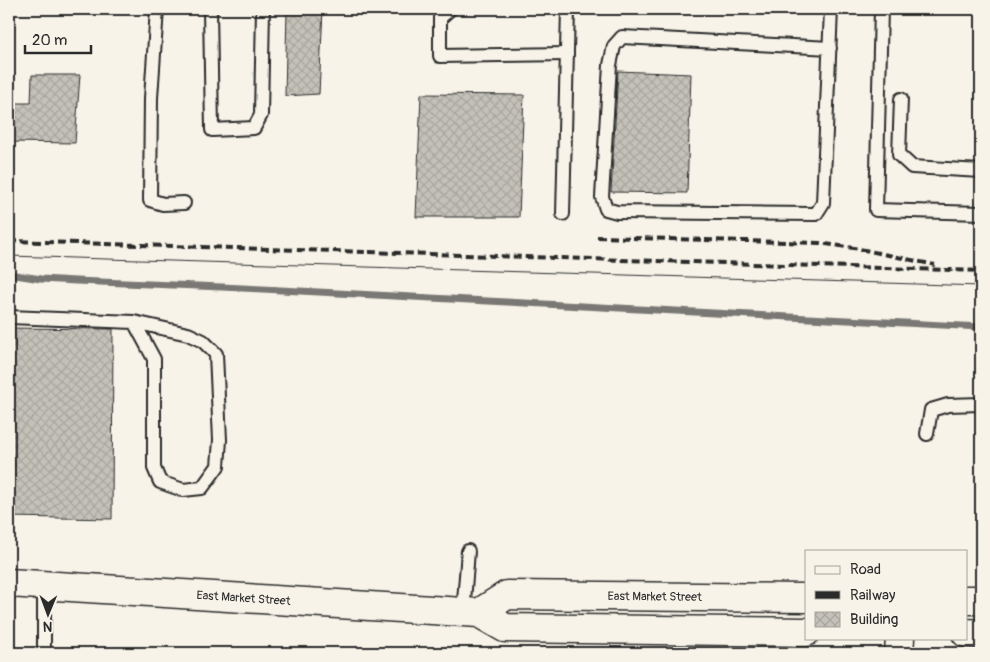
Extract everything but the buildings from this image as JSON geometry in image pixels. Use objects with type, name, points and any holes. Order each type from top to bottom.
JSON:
[{"type":"main road","name":"East Market Street","points":[[9,584],[44,584],[471,614],[505,628],[805,632]]},
{"type":"main road","name":"East Market Street","points":[[471,614],[507,595],[805,598]]},
{"type":"main road","points":[[968,600],[981,600]]},
{"type":"main road","points":[[968,633],[981,634]]},
{"type":"main road","points":[[899,653],[900,640]]},
{"type":"lane","points":[[157,9],[151,98],[150,200],[163,204],[184,203]]},
{"type":"lane","points":[[210,9],[212,130],[254,128],[261,115],[263,9]]},
{"type":"lane","points":[[450,9],[440,18],[440,56],[567,54]]},
{"type":"lane","points":[[563,214],[568,9]]},
{"type":"lane","points":[[830,48],[622,37],[614,46],[610,64],[602,197],[606,209],[617,212],[816,214],[823,204],[830,48],[831,9]]},
{"type":"lane","points":[[881,9],[876,210],[981,214]]},
{"type":"lane","points":[[900,99],[899,155],[912,167],[981,171]]},
{"type":"lane","points":[[9,317],[134,322],[188,334],[203,341],[216,354],[220,440],[218,466],[202,488],[183,490],[160,482],[154,468],[154,359],[134,322]]},
{"type":"lane","points":[[927,434],[931,410],[948,405],[981,404]]},
{"type":"lane","points":[[468,551],[471,614]]},
{"type":"lane","points":[[44,584],[44,653]]},
{"type":"waterway","points":[[9,274],[41,279],[76,281],[981,327]]},
{"type":"tram line","points":[[9,256],[981,286]]},
{"type":"railway","points":[[597,237],[819,243],[860,249],[935,265]]},
{"type":"railway","points":[[9,241],[981,271]]}]
